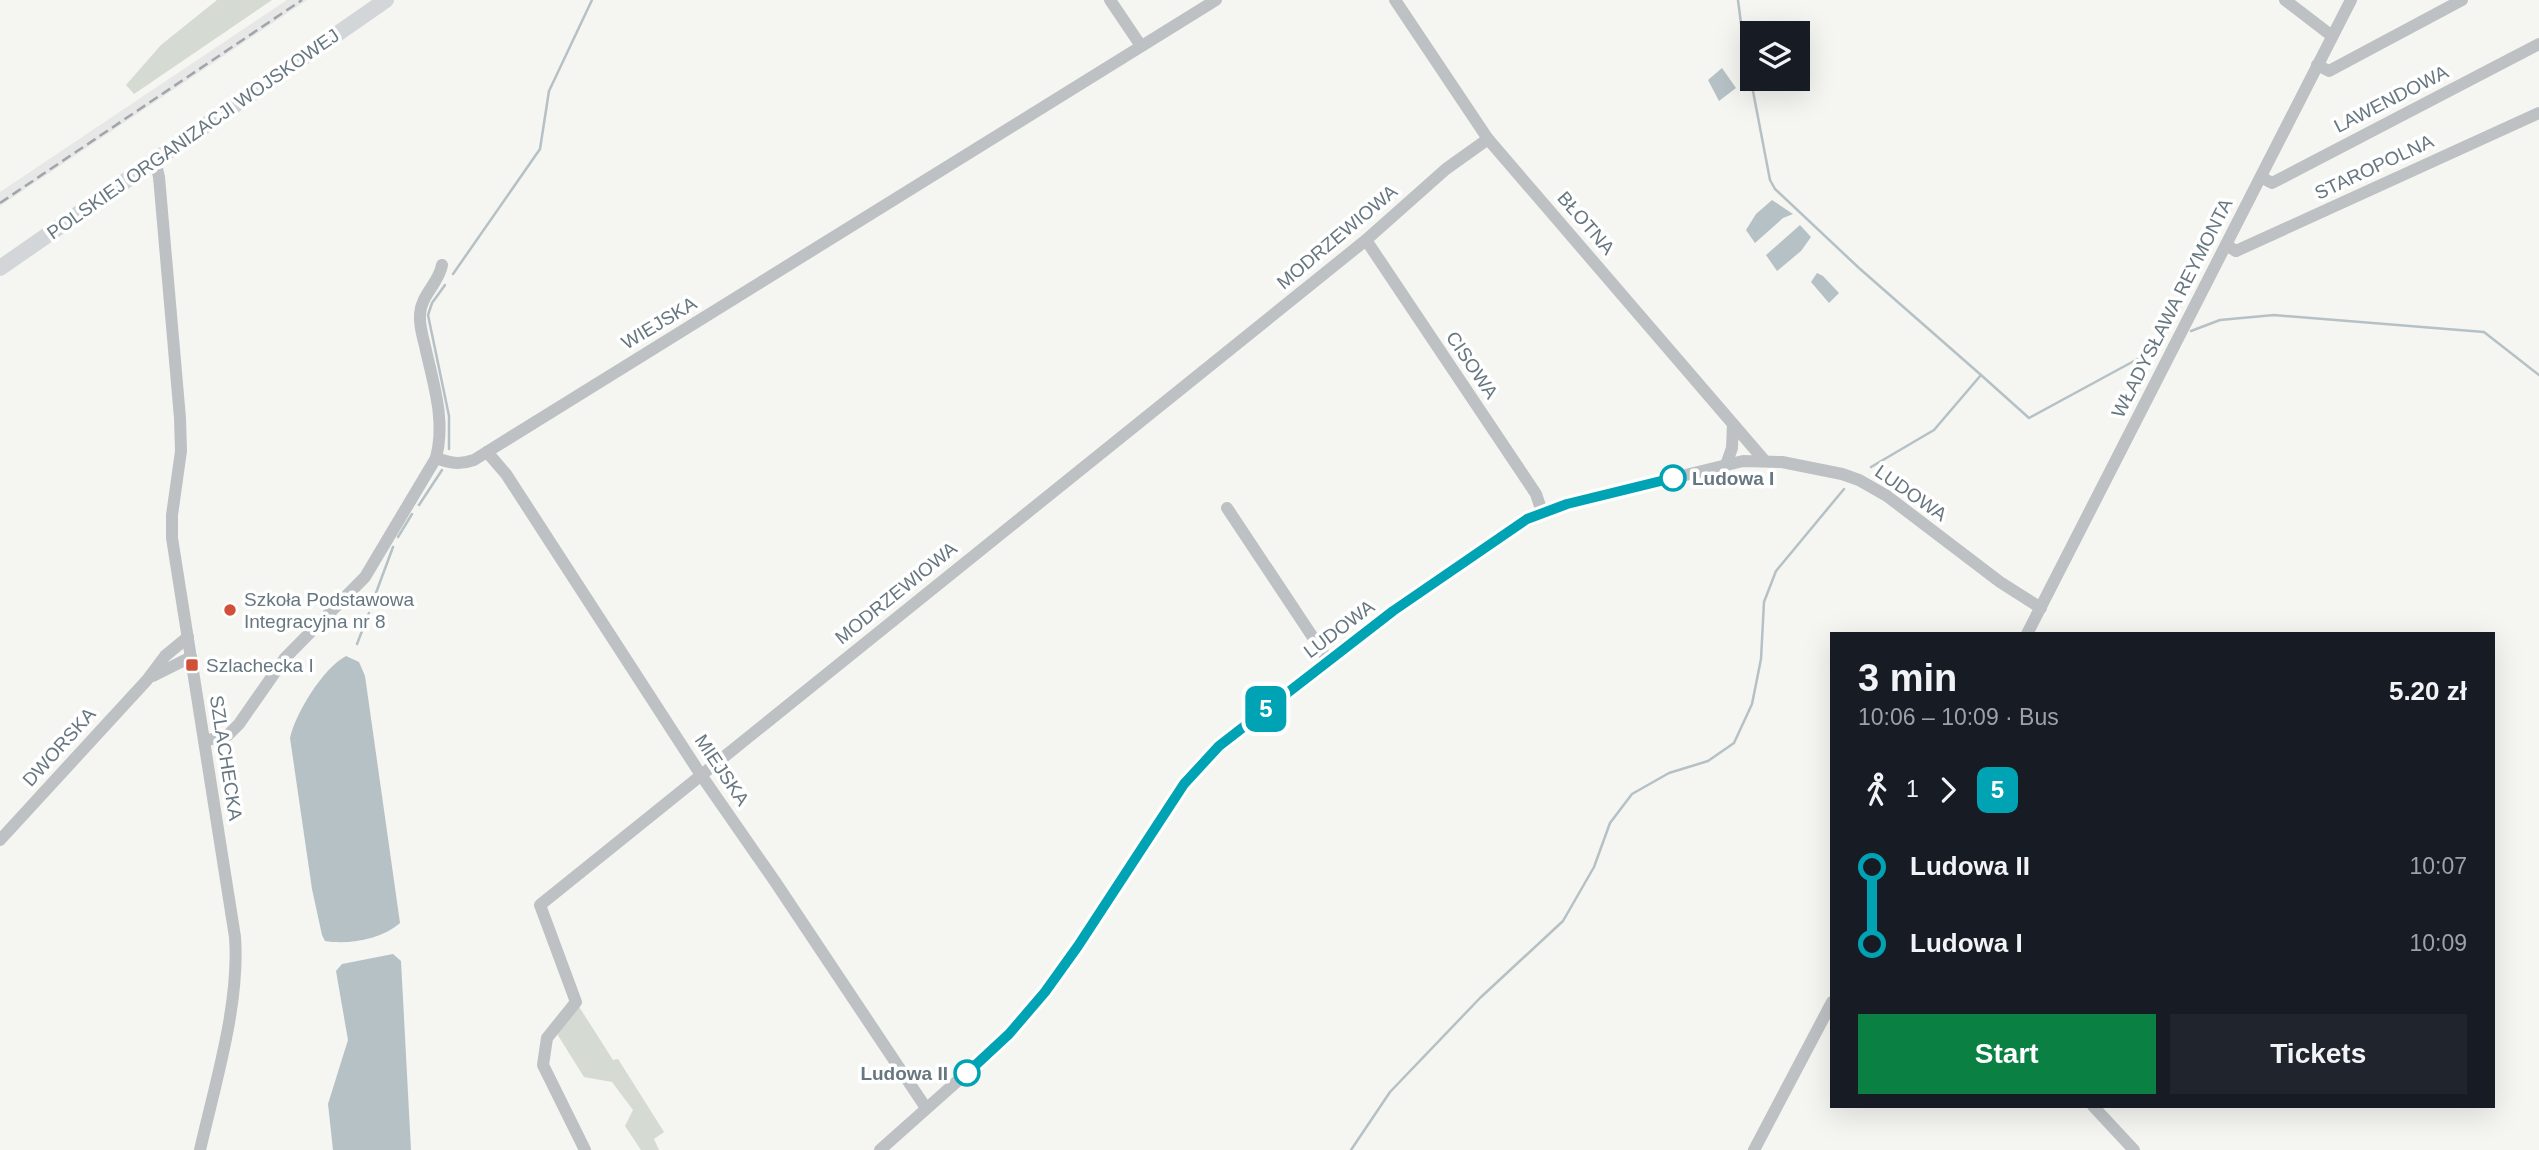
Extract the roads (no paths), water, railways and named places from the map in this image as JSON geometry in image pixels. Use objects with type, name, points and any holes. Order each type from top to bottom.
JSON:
[{"type":"main road","name":"POLSKIEJ ORGANIZACJI WOJSKOWEJ","points":[[0,268],[386,0]]},
{"type":"street","points":[[1110,0],[1141,47]]},
{"type":"street","name":"WIEJSKA","points":[[436,458],[462,464],[487,452],[1216,0]]},
{"type":"street","name":"BŁOTNA","points":[[1395,0],[1488,139],[1764,460]]},
{"type":"street","points":[[2285,0],[2332,36]]},
{"type":"street","name":"WŁADYSŁAWA REYMONTA","points":[[2028,632],[2351,0]]},
{"type":"street","points":[[2317,65],[2329,71],[2462,0]]},
{"type":"street","name":"LAWENDOWA","points":[[2261,177],[2272,183],[2539,44]]},
{"type":"street","name":"STAROPOLNA","points":[[2226,245],[2236,251],[2539,113]]},
{"type":"street","name":"MODRZEWIOWA","points":[[585,1150],[543,1065],[547,1038],[576,1002],[540,905],[1366,240],[1446,169],[1488,139]]},
{"type":"street","name":"SZLACHECKA","points":[[155,160],[159,177],[180,418],[181,452],[172,515],[172,538],[237,964],[234,996],[200,1150]]},
{"type":"street","name":"CISOWA","points":[[1366,240],[1536,495],[1542,512]]},
{"type":"street","points":[[204,741],[228,735],[239,724],[285,658],[365,577],[436,458],[440,422],[420,310],[442,265]]},
{"type":"street","points":[[1726,465],[1732,448],[1733,424]]},
{"type":"street","name":"MIEJSKA","points":[[487,452],[506,474],[701,775],[926,1108]]},
{"type":"street","name":"LUDOWA","points":[[880,1150],[1009,1034],[1037,1002],[1078,946],[1184,784],[1200,764],[1328,660],[1483,548],[1542,512],[1726,465],[1764,460],[1842,474],[1872,487],[2000,582],[2041,608]]},
{"type":"street","points":[[1227,508],[1328,660]]},
{"type":"street","name":"DWORSKA","points":[[0,840],[147,680],[165,656],[188,637]]},
{"type":"street","name":"DWORSKA","points":[[147,680],[191,657]]},
{"type":"street","points":[[1754,1150],[1830,1006]]},
{"type":"street","points":[[2095,1108],[2134,1150]]},
{"type":"waterway","points":[[453,274],[540,149],[549,91],[592,0]]},
{"type":"waterway","points":[[1738,0],[1770,180],[1775,189],[1859,268],[1981,375],[1934,430],[1871,467]]},
{"type":"waterway","points":[[445,285],[432,303],[428,315],[449,416],[449,449]]},
{"type":"waterway","points":[[2191,331],[2220,320],[2274,315],[2484,332],[2539,375]]},
{"type":"waterway","points":[[1981,375],[2029,418],[2158,348]]},
{"type":"waterway","points":[[419,505],[442,470]]},
{"type":"waterway","points":[[1351,1150],[1390,1092],[1480,998],[1563,921],[1594,867],[1610,823],[1632,794],[1669,773],[1708,761],[1734,743],[1752,704],[1761,659],[1764,602],[1776,571],[1844,489]]},
{"type":"waterway","points":[[398,537],[412,514]]},
{"type":"waterway","points":[[373,601],[393,547]]},
{"type":"waterway","points":[[357,644],[369,613]]},
{"type":"railway","points":[[0,203],[302,0]]},
{"type":"place","name":"Ludowa I","points":[[1673,478]]},
{"type":"place","name":"Szkoła Podstawowa Integracyjna nr 8","points":[[230,610]]},
{"type":"place","name":"Szlachecka I","points":[[192,665]]},
{"type":"place","name":"Ludowa II","points":[[967,1073]]}]
